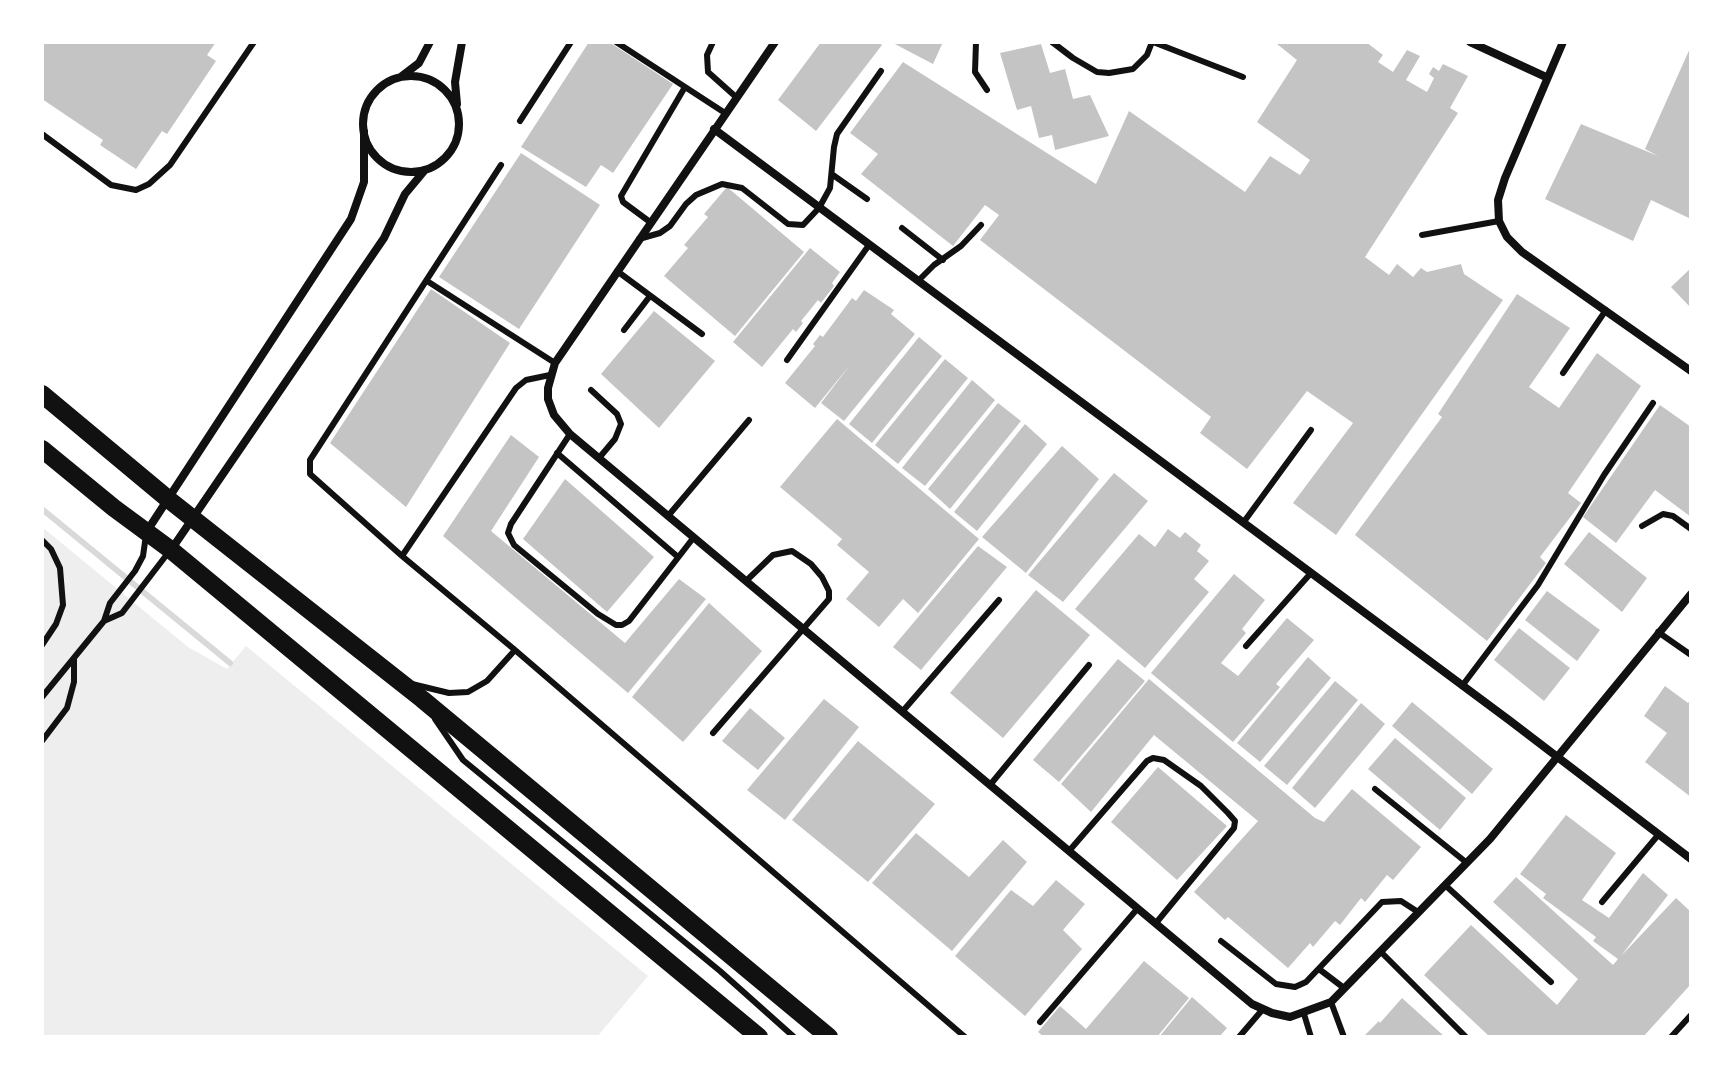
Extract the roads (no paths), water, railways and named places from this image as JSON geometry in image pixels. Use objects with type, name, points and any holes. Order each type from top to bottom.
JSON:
[{"type":"main road","points":[[42,394],[168,499],[422,699],[829,1037]]},
{"type":"main road","points":[[42,449],[171,550],[759,1037]]},
{"type":"street","points":[[146,532],[351,219],[364,182],[367,106],[375,92],[419,63],[430,42]]},
{"type":"street","points":[[364,131],[369,147],[380,160],[395,169],[408,172],[425,170],[444,160],[458,133],[455,82],[462,42]]},
{"type":"street","points":[[775,42],[555,363],[550,375],[548,399],[554,415],[570,434],[1252,1004],[1290,1017],[1331,1002],[1490,839],[1691,594]]},
{"type":"street","points":[[1470,42],[1546,77]]},
{"type":"street","points":[[1563,42],[1505,178],[1498,200],[1499,221],[1507,237],[1522,252],[1691,371]]},
{"type":"street","points":[[402,77],[418,76],[437,83],[449,95],[458,112]]},
{"type":"street","points":[[714,129],[1691,859]]},
{"type":"street","points":[[171,550],[384,238],[405,194],[425,170]]},
{"type":"lane","points":[[42,134],[111,185],[136,190],[149,184],[170,165],[254,42]]},
{"type":"lane","points":[[520,121],[571,42]]},
{"type":"lane","points":[[616,42],[725,113]]},
{"type":"lane","points":[[713,42],[707,55],[708,72],[736,97]]},
{"type":"lane","points":[[976,42],[975,72],[987,90]]},
{"type":"lane","points":[[1052,42],[1097,72],[1133,69],[1147,55],[1153,42],[1243,77]]},
{"type":"lane","points":[[639,239],[660,233],[670,226],[696,195],[722,184],[742,188],[788,224],[803,225],[819,208],[830,188],[837,134],[881,71]]},
{"type":"lane","points":[[650,222],[623,202],[621,196],[685,87]]},
{"type":"lane","points":[[501,165],[310,460],[308,469],[316,481],[402,556],[965,1037]]},
{"type":"lane","points":[[833,175],[867,199]]},
{"type":"lane","points":[[1422,235],[1499,221]]},
{"type":"lane","points":[[918,281],[981,225]]},
{"type":"lane","points":[[902,228],[943,260]]},
{"type":"lane","points":[[787,360],[869,245]]},
{"type":"lane","points":[[617,271],[702,334]]},
{"type":"lane","points":[[427,281],[555,363]]},
{"type":"lane","points":[[624,330],[650,296]]},
{"type":"lane","points":[[1563,373],[1606,309]]},
{"type":"lane","points":[[402,556],[516,388],[526,380],[550,375]]},
{"type":"lane","points":[[591,390],[617,414],[621,424],[615,439],[599,458]]},
{"type":"lane","points":[[1462,686],[1538,585],[1597,486],[1653,403]]},
{"type":"lane","points":[[668,516],[749,420]]},
{"type":"lane","points":[[1243,523],[1311,430]]},
{"type":"lane","points":[[570,434],[511,524],[508,533],[514,545],[598,614],[616,625],[629,621],[694,537]]},
{"type":"lane","points":[[557,453],[678,557]]},
{"type":"lane","points":[[1642,526],[1663,514],[1673,516],[1691,529]]},
{"type":"lane","points":[[42,697],[104,621],[110,603],[143,556],[146,532]]},
{"type":"lane","points":[[42,540],[51,549],[60,568],[63,605],[56,624],[42,645]]},
{"type":"lane","points":[[104,621],[122,613],[171,550]]},
{"type":"lane","points":[[713,733],[829,599],[827,584],[811,564],[792,551],[773,555],[746,581]]},
{"type":"lane","points":[[1246,646],[1311,573]]},
{"type":"lane","points":[[902,712],[999,600]]},
{"type":"lane","points":[[1658,632],[1691,655]]},
{"type":"lane","points":[[397,680],[449,693],[468,692],[487,681],[515,650]]},
{"type":"lane","points":[[42,741],[67,708],[74,682],[74,657]]},
{"type":"lane","points":[[990,785],[1089,665]]},
{"type":"lane","points":[[422,699],[463,760],[720,971],[794,1037]]},
{"type":"lane","points":[[1069,851],[1147,761],[1153,758],[1164,760],[1201,786],[1235,821],[1234,828],[1156,923]]},
{"type":"lane","points":[[1375,789],[1467,863]]},
{"type":"lane","points":[[1602,902],[1659,834]]},
{"type":"lane","points":[[1445,885],[1551,982]]},
{"type":"lane","points":[[1221,941],[1276,984],[1285,987],[1306,982],[1382,902],[1401,901],[1418,912]]},
{"type":"lane","points":[[1040,1022],[1138,908]]},
{"type":"lane","points":[[1381,952],[1466,1037]]},
{"type":"lane","points":[[1319,969],[1344,988]]},
{"type":"lane","points":[[1331,1002],[1344,1037]]},
{"type":"lane","points":[[1239,1037],[1263,1009]]},
{"type":"lane","points":[[1304,1014],[1311,1037]]},
{"type":"lane","points":[[1671,1037],[1691,1015]]},
{"type":"waterway","points":[[42,509],[230,663]]}]
